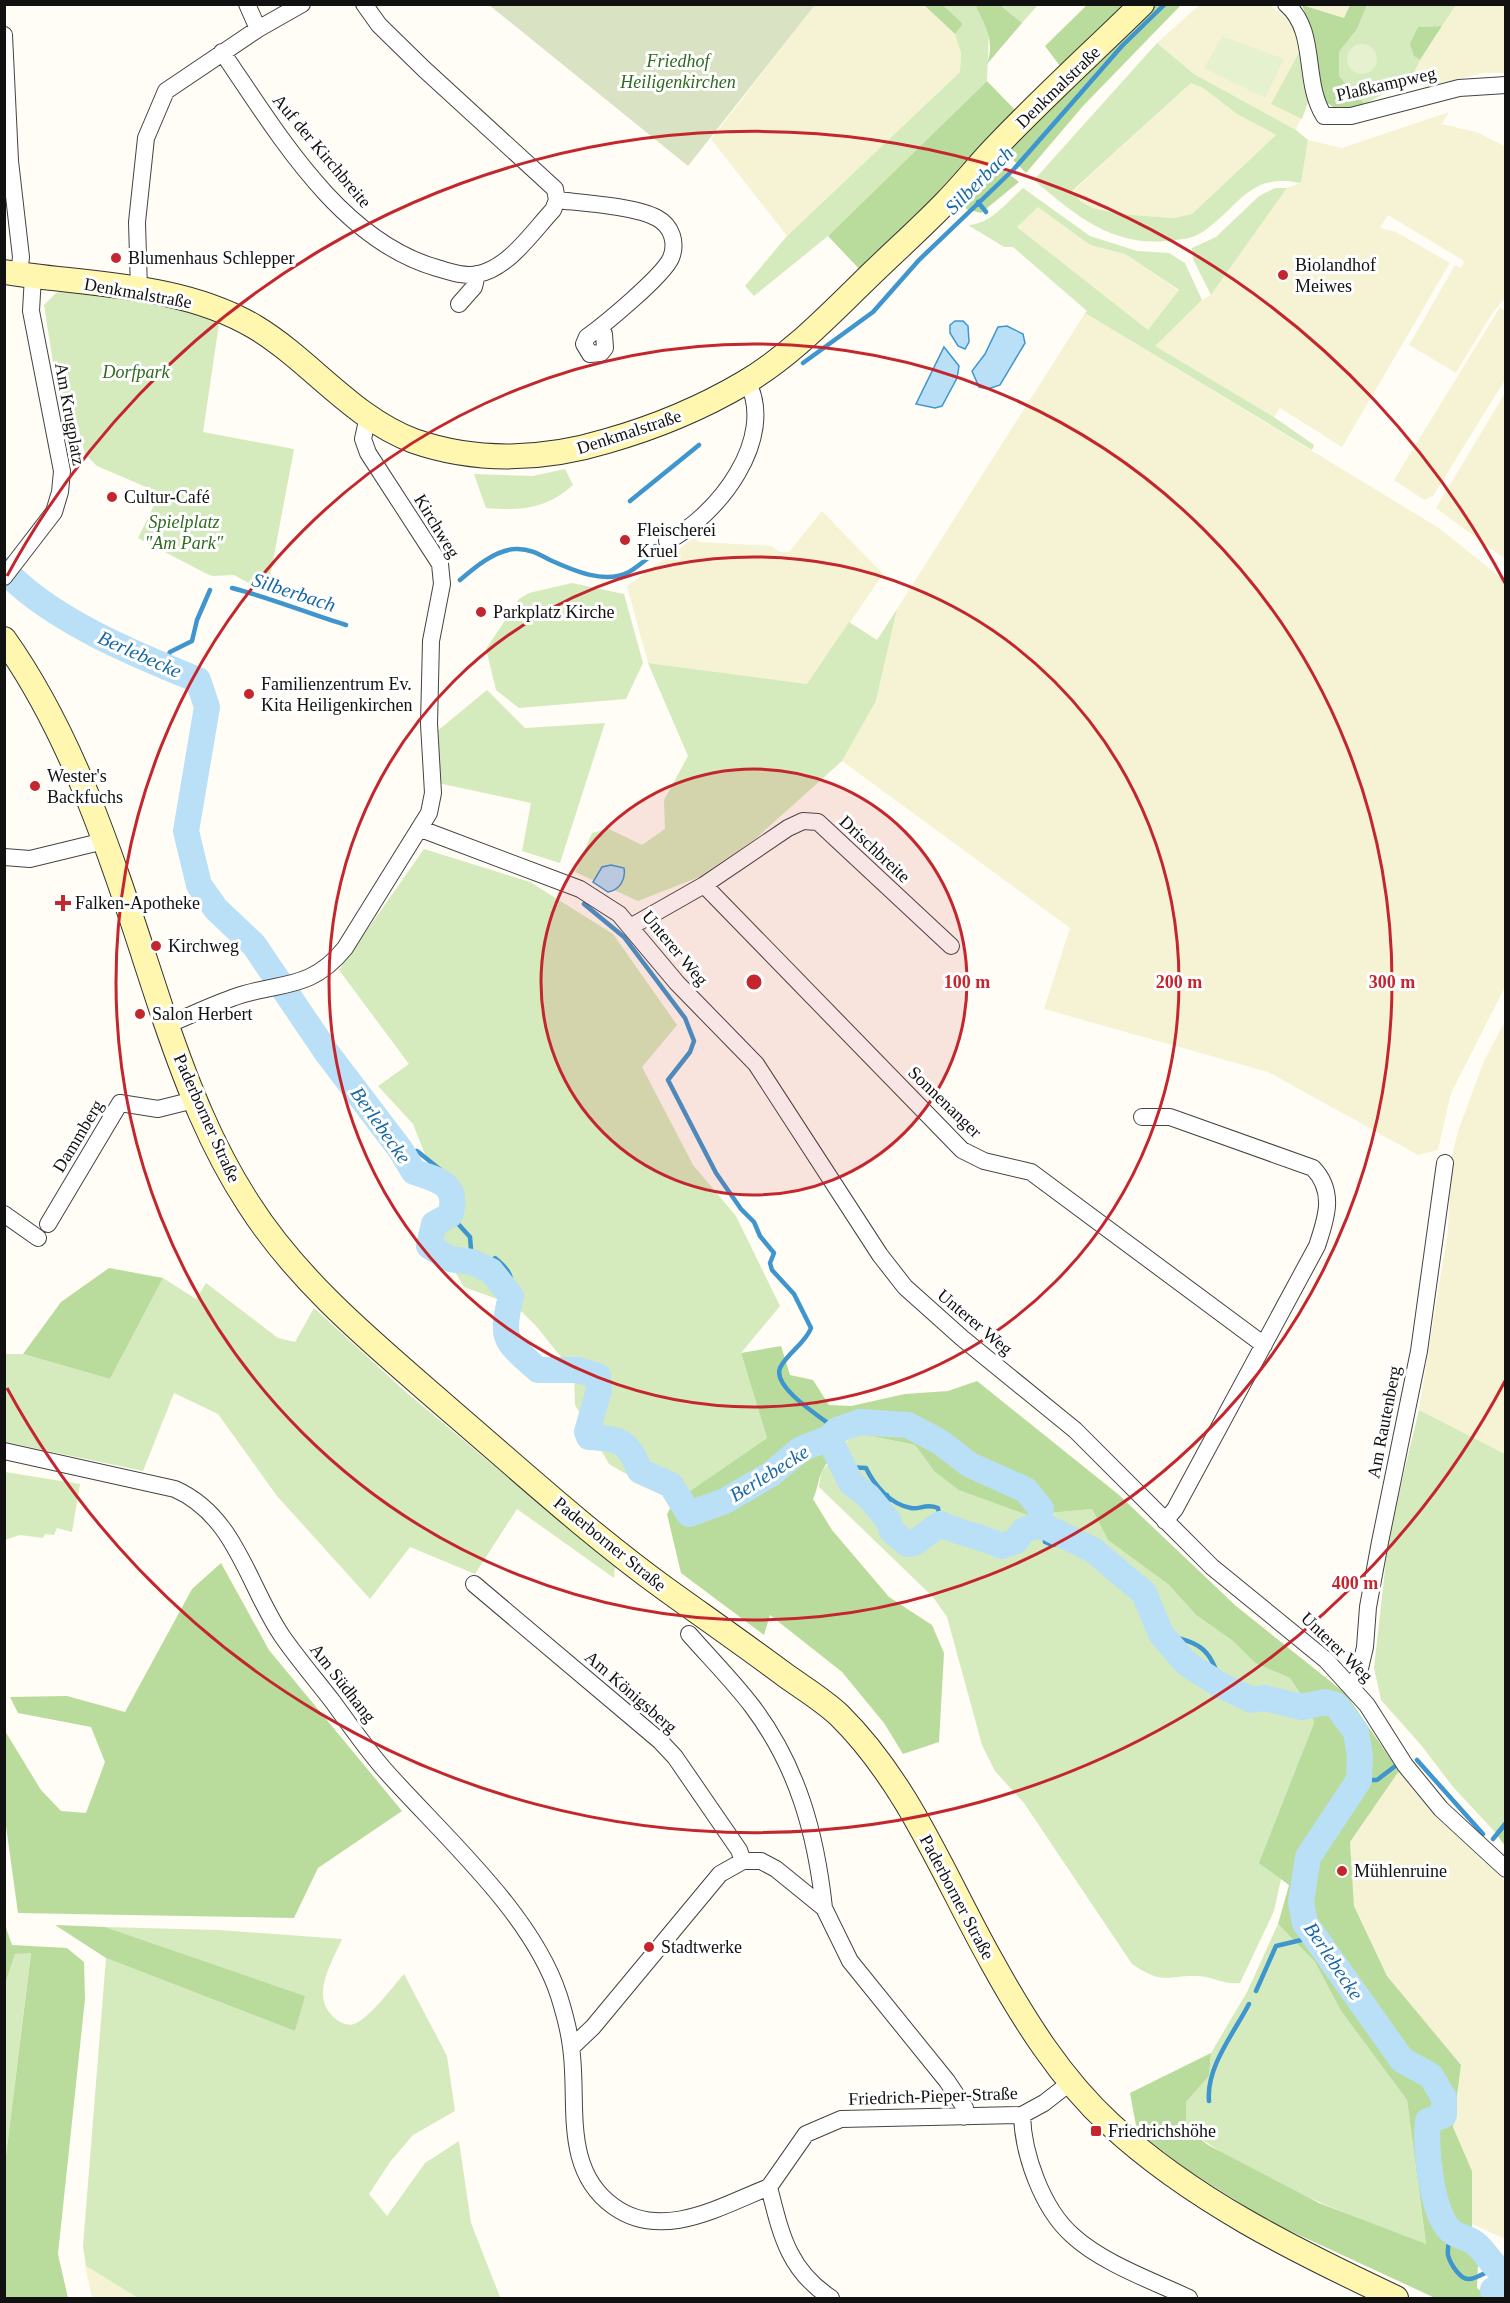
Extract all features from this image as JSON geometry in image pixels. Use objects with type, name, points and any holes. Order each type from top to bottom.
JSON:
[{"type":"main road","name":"Denkmalstraße","points":[[19,274],[187,298],[230,314],[284,346],[368,416],[394,432],[441,448],[486,456],[550,455],[579,450],[661,425],[747,381],[799,343],[948,200],[993,150],[1142,4]]},
{"type":"main road","name":"Paderborner Straße","points":[[4,639],[54,720],[104,841],[194,1100],[224,1165],[250,1207],[285,1255],[413,1377],[613,1550],[825,1704],[876,1755],[902,1792],[1018,2007],[1071,2082],[1110,2124],[1166,2170],[1234,2215],[1396,2298]]},
{"type":"street","points":[[247,4],[258,29]]},
{"type":"street","points":[[139,290],[138,212],[149,127],[166,91],[171,85],[222,52],[302,4]]},
{"type":"street","points":[[364,4],[380,25],[424,69],[555,189],[557,200],[554,210],[499,266],[477,274],[474,287],[459,304]]},
{"type":"street","name":"Plaßkampweg","points":[[1286,4],[1298,16],[1304,30],[1312,87],[1324,116],[1351,116],[1459,88],[1506,85]]},
{"type":"street","name":"Am Krugplatz","points":[[4,35],[10,161],[21,257],[19,274],[31,311],[62,471],[60,492],[54,512],[4,577]]},
{"type":"street","name":"Auf der Kirchbreite","points":[[222,52],[285,142],[353,221],[381,243],[405,257],[449,272],[477,274]]},
{"type":"street","points":[[557,200],[645,213],[666,224],[672,233],[672,256],[666,266],[598,328]]},
{"type":"street","points":[[667,541],[686,532],[713,507],[738,474],[756,420],[755,402],[747,381]]},
{"type":"street","name":"Kirchweg","points":[[167,1025],[232,998],[295,985],[331,964],[421,829],[429,813],[433,793],[429,724],[430,650],[442,584],[440,564],[368,453],[363,439],[368,416]]},
{"type":"street","name":"Drischbreite","points":[[704,885],[788,828],[803,822],[818,822],[951,946]]},
{"type":"street","name":"Unterer Weg","points":[[421,829],[580,889],[619,914],[632,926],[677,983],[756,1064],[880,1255],[905,1287],[962,1338],[1075,1430],[1212,1567],[1293,1631],[1351,1684],[1405,1765],[1441,1809],[1506,1869]]},
{"type":"street","points":[[4,857],[30,859],[104,841]]},
{"type":"street","points":[[632,926],[704,885]]},
{"type":"street","name":"Sonnenanger","points":[[704,885],[962,1150],[984,1161],[1031,1172],[1264,1345]]},
{"type":"street","name":"Dammberg","points":[[4,1214],[44,1231],[120,1103],[158,1109],[194,1100]]},
{"type":"street","points":[[1142,1117],[1170,1118],[1313,1168],[1326,1187],[1327,1208],[1317,1246],[1175,1509],[1165,1521]]},
{"type":"street","name":"Am Rautenberg","points":[[1351,1684],[1358,1677],[1365,1647],[1380,1542],[1419,1351],[1444,1164]]},
{"type":"street","name":"Am Südhang","points":[[4,1451],[175,1489],[191,1496],[210,1511],[245,1564],[281,1635],[384,1768],[499,1896],[529,1936],[558,1995],[572,2048],[577,2149],[594,2186],[613,2206],[638,2217],[678,2221],[769,2187]]},
{"type":"street","name":"Am Königsberg","points":[[474,1584],[660,1740],[739,1850],[743,1861]]},
{"type":"street","points":[[688,1634],[753,1707],[787,1766],[804,1801],[816,1846],[824,1908],[850,1961],[947,2081],[965,2108],[964,2117]]},
{"type":"street","points":[[572,2048],[593,2027],[720,1874],[743,1861],[761,1861],[776,1869],[824,1908]]},
{"type":"street","name":"Friedrich-Pieper-Straße","points":[[769,2187],[807,2134],[824,2124],[841,2119],[1022,2115],[1044,2103],[1071,2082]]},
{"type":"street","points":[[1022,2115],[1022,2138],[1029,2163],[1047,2200],[1071,2235],[1135,2272],[1190,2298]]},
{"type":"street","points":[[769,2187],[791,2259],[818,2290],[831,2298]]},
{"type":"shaded area","points":[[815,5],[924,5],[955,34],[961,53],[960,72],[787,236],[711,139]]},
{"type":"shaded area","points":[[1199,5],[1270,5],[1290,21],[1303,38],[1308,102],[1296,130],[1194,74],[1157,43]]},
{"type":"shaded area","points":[[1302,5],[1350,5],[1344,18]]},
{"type":"shaded area","points":[[1456,5],[1505,5],[1505,73],[1483,73],[1425,87],[1411,79],[1420,60]]},
{"type":"shaded area","points":[[1191,83],[1203,88],[1237,114],[1276,135],[1192,214],[1173,218],[1119,214],[1093,208],[1080,201],[1072,192]]},
{"type":"shaded area","points":[[1449,112],[1442,124],[1476,132],[1505,146],[1505,301],[1503,300],[1491,315],[1456,373],[1409,345],[1455,265],[1461,268],[1464,261],[1388,215],[1380,228],[1396,232],[1450,263],[1342,447],[1280,408],[1274,417],[1154,346],[1202,300],[1211,295],[1287,188],[1301,183],[1308,140],[1342,148]]},
{"type":"shaded area","points":[[1038,206],[1090,245],[1125,254],[1179,291],[1148,331],[1017,227]]},
{"type":"shaded area","points":[[1500,307],[1505,311],[1505,380],[1433,496],[1424,500],[1394,480]]},
{"type":"shaded area","points":[[1085,313],[1439,528],[1505,581],[1506,985],[1451,1093],[1438,1150],[1418,1155],[1268,1072],[1044,1009],[1070,928],[842,761],[876,701],[897,609]]},
{"type":"shaded area","points":[[1505,393],[1505,559],[1436,508]]},
{"type":"shaded area","points":[[822,511],[883,574],[808,684],[648,663],[627,586],[694,538],[699,542],[771,546],[780,552],[789,552]]},
{"type":"shaded area","points":[[1505,1021],[1505,1454],[1419,1410],[1448,1230],[1451,1160],[1458,1131],[1484,1061]]},
{"type":"shaded area","points":[[1399,1771],[1432,1813],[1505,1881],[1505,2239],[1472,2224],[1472,2171],[1453,2127],[1461,2065],[1387,1976],[1354,1906],[1350,1842]]},
{"type":"shaded area","points":[[86,2266],[138,2298],[92,2298]]},
{"type":"green space","points":[[979,4],[1000,5],[1022,23],[987,64],[990,41],[976,7]]},
{"type":"green space","name":"Friedhof Heiligenkirchen","points":[[489,5],[815,5],[688,166]]},
{"type":"green space","points":[[924,5],[943,5],[963,24],[955,34]]},
{"type":"green space","points":[[943,5],[979,5],[976,7],[989,31],[987,81],[828,236],[754,296],[745,286],[787,236],[960,72],[961,53],[955,34],[963,24]]},
{"type":"green space","points":[[1000,5],[1038,5],[1022,23]]},
{"type":"green space","points":[[1087,5],[1126,5],[1060,66],[1045,46]]},
{"type":"green space","points":[[1152,5],[1181,5],[1083,106],[1026,173],[1012,159],[1012,146]]},
{"type":"green space","points":[[1302,5],[1344,18],[1350,5],[1367,5],[1357,29],[1339,52],[1339,76],[1365,104],[1365,107],[1338,110],[1324,101],[1319,91],[1313,36]]},
{"type":"green space","points":[[1367,5],[1456,5],[1442,26],[1418,27],[1414,56],[1420,60],[1411,79],[1365,104],[1339,76],[1339,52],[1357,29]]},
{"type":"green space","points":[[1442,26],[1420,60],[1414,56],[1410,44],[1418,27]]},
{"type":"green space","points":[[1222,36],[1284,59],[1265,98],[1204,68]]},
{"type":"green space","points":[[1157,43],[1194,74],[1296,130],[1308,140],[1301,183],[1283,181],[1256,187],[1201,233],[1179,240],[1146,241],[1110,233],[1079,216],[1034,180]],"holes":[[[1191,83],[1203,88],[1237,114],[1276,135],[1192,214],[1173,218],[1119,214],[1093,208],[1080,201],[1072,191]]]},
{"type":"green space","points":[[1362,44],[1368,45],[1376,53],[1376,65],[1368,73],[1362,74],[1356,73],[1348,65],[1347,59],[1348,53],[1356,45]]},
{"type":"green space","points":[[1302,47],[1308,102],[1302,119],[1271,104]]},
{"type":"green space","points":[[987,81],[1017,112],[863,273],[828,236]]},
{"type":"green space","points":[[996,164],[1019,182],[981,213],[966,209],[960,197]]},
{"type":"green space","points":[[1023,188],[1090,236],[1137,251],[1169,253],[1185,263],[1202,300],[1155,346],[1274,417],[1314,445],[1312,450],[1085,313],[1087,311],[1013,247],[1004,247],[968,225],[991,217]],"holes":[[[1038,207],[1090,245],[1125,254],[1179,290],[1148,330],[1017,227]]]},
{"type":"green space","points":[[1275,188],[1287,188],[1211,295],[1193,259],[1192,248],[1216,237],[1259,196]]},
{"type":"green space","name":"Dorfpark","points":[[65,290],[134,296],[220,317],[203,432],[294,449],[267,593],[234,575],[213,576],[205,573],[138,538],[160,493],[97,466],[85,454],[76,418],[62,420],[44,305],[56,293]]},
{"type":"green space","points":[[565,469],[573,485],[563,493],[543,504],[511,509],[486,508],[474,474],[533,476]]},
{"type":"green space","points":[[572,583],[624,594],[643,663],[626,699],[519,708],[496,690],[486,649],[519,599],[529,593]]},
{"type":"green space","points":[[897,609],[876,701],[842,761],[755,839],[699,877],[638,901],[575,872],[592,833],[609,829],[642,845],[665,829],[664,800],[688,756],[648,663],[807,684],[849,622],[877,640]]},
{"type":"green space","points":[[487,690],[525,728],[605,723],[560,863],[522,851],[531,803],[438,783],[436,732]]},
{"type":"green space","points":[[424,849],[530,882],[613,934],[677,1025],[642,1067],[693,1165],[736,1216],[780,1306],[741,1353],[767,1438],[674,1502],[609,1464],[575,1405],[574,1373],[536,1326],[516,1306],[464,1287],[438,1243],[444,1202],[413,1124],[378,1086],[409,1064],[339,970]]},
{"type":"green space","points":[[109,1268],[163,1278],[110,1379],[23,1354],[61,1302]]},
{"type":"green space","points":[[163,1278],[196,1299],[206,1283],[278,1338],[295,1342],[314,1308],[407,1393],[615,1567],[614,1578],[517,1509],[475,1574],[410,1547],[370,1599],[277,1496],[218,1414],[174,1393],[143,1471],[5,1442],[5,1354],[23,1354],[110,1379]]},
{"type":"green space","points":[[781,1346],[790,1375],[813,1380],[829,1405],[851,1406],[905,1394],[948,1391],[977,1381],[1119,1495],[1236,1606],[1345,1693],[1399,1771],[1350,1842],[1354,1906],[1387,1976],[1461,2065],[1453,2127],[1472,2171],[1472,2253],[1478,2264],[1477,2288],[1491,2298],[1435,2298],[1267,2220],[1186,2169],[1137,2131],[1130,2093],[1211,2053],[1209,2076],[1186,2102],[1186,2128],[1208,2145],[1319,2203],[1426,2244],[1407,2100],[1341,2011],[1315,1962],[1278,1924],[1289,1885],[1259,1863],[1314,1723],[1311,1710],[1290,1678],[1255,1663],[1233,1641],[1196,1615],[1169,1585],[1108,1540],[1092,1509],[1028,1515],[959,1490],[934,1471],[915,1445],[852,1432],[822,1471],[813,1499],[832,1530],[889,1597],[932,1625],[944,1653],[939,1742],[903,1754],[884,1723],[842,1672],[770,1615],[764,1635],[681,1573],[667,1514],[674,1502],[767,1438],[741,1353]]},
{"type":"green space","points":[[1419,1410],[1505,1454],[1506,1820],[1495,1832],[1453,1787],[1421,1745],[1381,1700],[1374,1668],[1389,1534]]},
{"type":"green space","points":[[852,1432],[915,1445],[934,1471],[1028,1515],[1092,1509],[1108,1540],[1169,1585],[1196,1615],[1233,1641],[1255,1663],[1290,1678],[1311,1710],[1314,1723],[1260,1863],[1281,1879],[1274,1911],[1240,1983],[1229,1983],[1198,1976],[1159,1977],[1132,1964],[1024,1803],[995,1771],[982,1745],[947,1617],[933,1597],[819,1487],[821,1472],[845,1445]]},
{"type":"green space","points":[[5,1472],[80,1484],[72,1532],[57,1528],[54,1535],[45,1534],[43,1538],[20,1535],[5,1540]]},
{"type":"green space","points":[[221,1563],[269,1650],[402,1811],[318,1868],[294,1918],[18,1913],[5,1819],[5,1731],[41,1790],[61,1811],[86,1813],[105,1762],[91,1727],[18,1713],[10,1697],[67,1696],[125,1712],[192,1589]]},
{"type":"green space","points":[[1505,1820],[1505,1846],[1495,1832]]},
{"type":"green space","points":[[1278,1924],[1315,1962],[1341,2011],[1407,2100],[1426,2245],[1333,2208],[1271,2180],[1241,2164],[1185,2127],[1186,2102],[1209,2076],[1211,2053],[1247,1992]]},
{"type":"green space","points":[[5,1925],[12,1945],[67,1948],[84,1962],[85,1999],[58,2254],[68,2298],[5,2298],[5,2164],[31,1953],[15,1954],[5,1985]]},
{"type":"green space","points":[[55,1925],[105,1927],[305,1996],[295,2031],[106,1958]]},
{"type":"green space","points":[[105,1927],[219,1930],[342,1939],[324,1981],[323,1992],[328,2011],[337,2020],[347,2024],[354,2024],[367,2016],[404,1974],[447,2056],[455,2111],[413,2135],[390,2162],[369,2194],[387,2216],[425,2163],[459,2141],[471,2223],[500,2297],[504,2298],[138,2298],[86,2266],[83,2246],[106,1958],[295,2031],[304,1996]]},
{"type":"green space","points":[[31,1952],[5,2164],[5,1985],[15,1954]]},
{"type":"water","points":[[955,321],[963,321],[968,326],[969,342],[965,349],[958,346],[950,333],[950,325]]},
{"type":"water","points":[[1007,326],[1023,334],[1025,343],[1000,385],[988,389],[979,387],[972,371],[985,354],[998,327]]},
{"type":"water","points":[[944,347],[959,366],[957,378],[942,406],[935,408],[916,404]]},
{"type":"water","points":[[611,865],[624,868],[624,876],[619,886],[608,892],[593,882],[602,867]]},
{"type":"waterway","name":"Silberbach","points":[[803,363],[873,312],[919,260],[1014,169],[1122,46],[1165,4]]},
{"type":"waterway","points":[[978,202],[986,212]]},
{"type":"waterway","name":"Silberbach","points":[[630,501],[699,445]]},
{"type":"waterway","name":"Silberbach","points":[[460,580],[492,556],[515,549],[533,552],[589,575],[620,576],[655,553],[655,546]]},
{"type":"waterway","name":"Berlebecke","points":[[4,570],[45,605],[70,620],[122,647],[198,680],[207,707],[186,831],[199,885],[216,909],[254,945],[327,1053],[400,1149],[414,1172],[439,1181],[449,1190],[452,1196],[450,1215],[434,1224],[429,1246],[450,1259],[472,1262],[491,1271],[511,1296],[506,1322],[508,1339],[518,1352],[538,1370],[578,1370],[598,1376],[599,1390],[587,1432],[589,1437],[616,1440],[622,1443],[631,1453],[640,1471],[671,1485],[689,1514],[725,1501],[771,1474],[801,1449],[829,1438],[837,1430],[860,1422],[908,1425],[940,1442],[970,1465],[1026,1490],[1041,1509]]},
{"type":"waterway","name":"Silberbach","points":[[232,588],[346,625]]},
{"type":"waterway","name":"Silberbach","points":[[163,666],[170,652],[192,641],[197,620],[210,590]]},
{"type":"waterway","points":[[584,904],[624,937],[685,1018],[694,1041],[690,1052],[668,1080],[716,1173],[741,1209],[754,1222],[760,1236],[774,1253],[770,1263],[772,1270],[794,1294],[811,1328],[805,1339],[780,1368],[780,1376],[784,1385],[791,1394],[837,1430]]},
{"type":"waterway","points":[[402,1153],[417,1151],[442,1171],[443,1182]]},
{"type":"waterway","points":[[450,1215],[470,1237],[472,1262]]},
{"type":"waterway","points":[[485,1269],[495,1258],[504,1266],[511,1279],[511,1296]]},
{"type":"waterway","name":"Berlebecke","points":[[829,1438],[851,1483],[868,1496],[888,1520],[892,1531],[907,1544],[914,1543],[940,1524],[1002,1546],[1016,1541],[1024,1530],[1035,1526],[1048,1528],[1093,1550],[1144,1593],[1161,1634],[1186,1663],[1220,1685],[1252,1700],[1264,1698],[1302,1707],[1325,1702],[1336,1705],[1356,1732],[1360,1756],[1359,1780],[1308,1857],[1301,1902],[1305,1923],[1402,2060],[1431,2076],[1444,2098],[1444,2115],[1428,2121],[1427,2132],[1431,2180],[1439,2211],[1452,2232],[1476,2244],[1493,2264],[1506,2273]]},
{"type":"waterway","points":[[844,1467],[866,1468],[884,1493],[897,1503],[914,1508],[930,1506],[938,1508],[940,1524]]},
{"type":"waterway","points":[[864,1492],[876,1484]]},
{"type":"waterway","points":[[884,1515],[888,1502],[887,1495]]},
{"type":"waterway","points":[[1044,1528],[1045,1542],[1052,1545],[1072,1542]]},
{"type":"waterway","points":[[1161,1634],[1193,1643],[1201,1648],[1212,1662],[1220,1685]]},
{"type":"waterway","points":[[1417,1760],[1483,1834]]},
{"type":"waterway","points":[[1359,1780],[1377,1780],[1394,1767]]},
{"type":"waterway","points":[[1493,1839],[1506,1823]]},
{"type":"waterway","points":[[1256,1991],[1276,1946],[1314,1937]]},
{"type":"waterway","points":[[1209,2101],[1209,2088],[1216,2063],[1249,2004]]},
{"type":"waterway","name":"Berlebecke","points":[[1450,2231],[1448,2255],[1462,2277],[1472,2279],[1496,2269]]},
{"type":"waterway","points":[[1493,2290],[1506,2296]]},
{"type":"place","name":"Blumenhaus Schlepper","points":[[116,258]]},
{"type":"place","name":"Biolandhof Meiwes","points":[[1283,275]]},
{"type":"place","name":"Cultur-Café","points":[[112,497]]},
{"type":"place","name":"Fleischerei Kruel","points":[[625,540]]},
{"type":"place","name":"Parkplatz Kirche","points":[[481,612]]},
{"type":"place","name":"Familienzentrum Ev. Kita Heiligenkirchen","points":[[249,694]]},
{"type":"place","name":"Wester's Backfuchs","points":[[35,786]]},
{"type":"place","name":"Falken-Apotheke","points":[[63,903]]},
{"type":"place","name":"Kirchweg","points":[[156,946]]},
{"type":"place","name":"Salon Herbert","points":[[140,1014]]},
{"type":"place","name":"Mühlenruine","points":[[1342,1871]]},
{"type":"place","name":"Stadtwerke","points":[[649,1947]]},
{"type":"place","name":"Friedrichshöhe","points":[[1096,2131]]},
{"type":"park label","name":"Spielplatz \"Am Park\"","points":[[184,532]]}]
